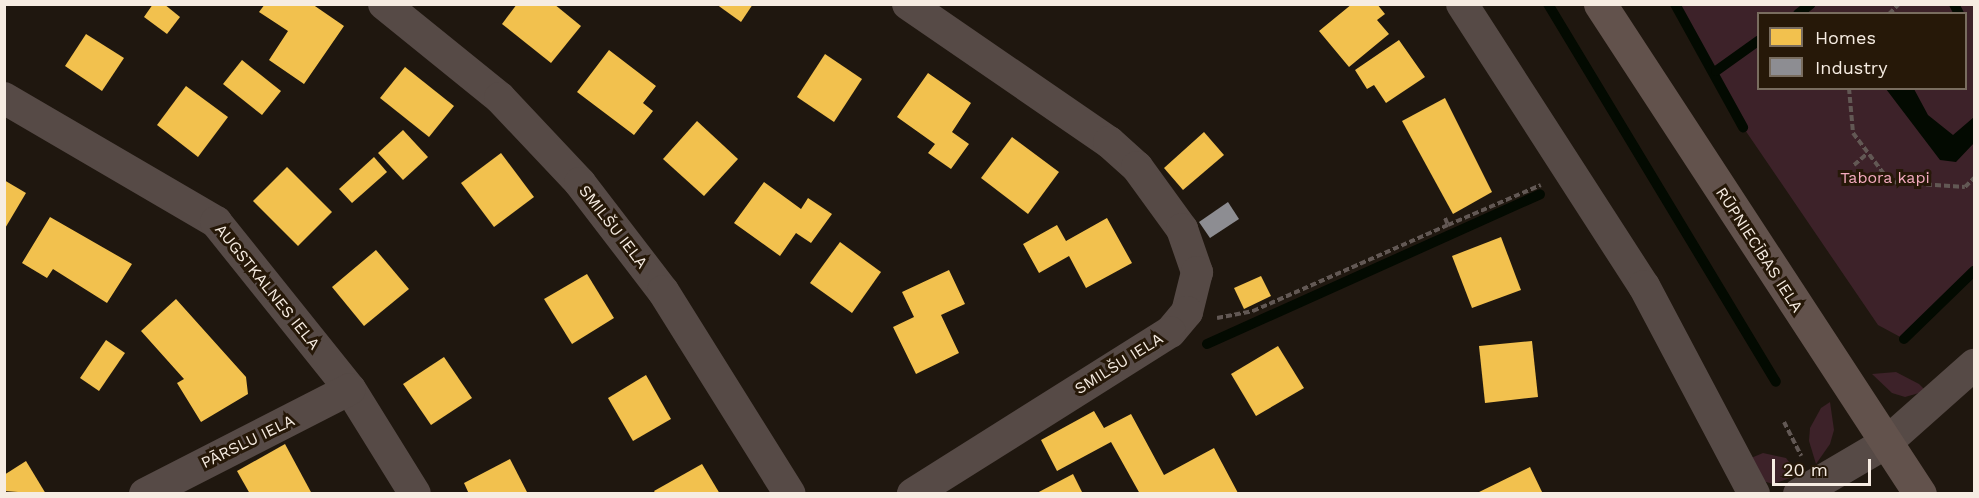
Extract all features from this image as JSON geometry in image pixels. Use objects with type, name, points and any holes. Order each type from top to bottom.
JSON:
[{"type":"main road","name":"RŪPNIECĪBAS IELA","points":[[1600,4],[1920,494]]},
{"type":"street","name":"SMILŠU IELA","points":[[384,4],[500,98],[580,183],[663,291],[790,494]]},
{"type":"street","points":[[908,4],[1101,137],[1137,166],[1182,228],[1193,250],[1197,272],[1195,293],[1187,312]]},
{"type":"street","points":[[1462,4],[1644,286],[1754,494]]},
{"type":"street","name":"AUGSTKALNES IELA","points":[[4,98],[216,222],[350,389],[415,494]]},
{"type":"street","name":"SMILŠU IELA","points":[[913,494],[1147,348],[1187,312]]},
{"type":"street","points":[[1799,494],[1886,443],[1974,365]]},
{"type":"street","name":"PĀRSLU IELA","points":[[145,494],[350,389]]},
{"type":"path","points":[[1849,90],[1853,133],[1890,182],[1965,187],[1974,178]]},
{"type":"path","points":[[1854,165],[1868,153]]},
{"type":"path","points":[[1187,312],[1223,319],[1253,311],[1537,187]]},
{"type":"path","points":[[1444,218],[1448,225]]},
{"type":"path","points":[[1784,422],[1804,460]]},
{"type":"green space","name":"Tabora kapi","points":[[1675,5],[1974,5],[1974,271],[1904,339],[1878,325],[1743,127]]},
{"type":"green space","points":[[1896,372],[1919,384],[1926,391],[1905,397],[1892,393],[1872,374]]},
{"type":"green space","points":[[1830,402],[1834,430],[1830,444],[1816,464],[1809,441],[1810,428],[1821,408]]},
{"type":"green space","points":[[1763,453],[1786,458],[1799,475],[1773,484],[1763,481],[1751,458]]},
{"type":"shaded area","points":[[1887,90],[1915,90],[1928,115],[1953,135],[1974,117],[1974,143],[1956,162],[1940,160]]},
{"type":"building: Homes","points":[[153,4],[164,4],[180,17],[167,34],[144,17]]},
{"type":"building: Homes","points":[[265,4],[312,4],[344,26],[304,84],[269,60],[288,31],[259,12]]},
{"type":"building: Homes","points":[[517,4],[554,4],[581,26],[551,63],[502,24]]},
{"type":"building: Homes","points":[[716,4],[753,4],[741,22]]},
{"type":"building: Homes","points":[[1352,4],[1377,4],[1385,14],[1377,20],[1389,34],[1349,67],[1319,31]]},
{"type":"building: Homes","points":[[86,34],[124,58],[102,91],[65,66]]},
{"type":"building: Homes","points":[[1399,40],[1425,77],[1386,103],[1374,85],[1367,89],[1355,70]]},
{"type":"building: Homes","points":[[609,50],[656,86],[643,103],[653,111],[634,135],[577,92]]},
{"type":"building: Homes","points":[[825,54],[862,79],[834,122],[797,97]]},
{"type":"building: Homes","points":[[242,60],[281,91],[262,115],[223,84]]},
{"type":"building: Homes","points":[[405,67],[454,106],[429,137],[380,98]]},
{"type":"building: Homes","points":[[928,73],[971,103],[952,132],[969,144],[951,169],[928,153],[935,144],[897,117]]},
{"type":"building: Homes","points":[[186,86],[228,117],[198,157],[157,125]]},
{"type":"building: Homes","points":[[1445,98],[1492,192],[1453,214],[1402,121]]},
{"type":"building: Homes","points":[[697,121],[738,159],[704,196],[663,159]]},
{"type":"building: Homes","points":[[403,130],[428,157],[403,180],[378,153]]},
{"type":"building: Homes","points":[[1204,132],[1224,155],[1183,190],[1164,168]]},
{"type":"building: Homes","points":[[1012,137],[1059,172],[1028,214],[981,178]]},
{"type":"building: Homes","points":[[501,153],[534,197],[494,227],[461,183]]},
{"type":"building: Homes","points":[[374,157],[387,172],[352,203],[339,189]]},
{"type":"building: Homes","points":[[287,167],[332,212],[298,246],[253,201]]},
{"type":"building: Homes","points":[[4,180],[26,193],[4,230]]},
{"type":"building: Homes","points":[[764,182],[801,209],[808,198],[832,214],[811,243],[796,233],[780,256],[734,223]]},
{"type":"building: Homes","points":[[50,217],[132,264],[107,303],[53,269],[47,278],[22,263]]},
{"type":"building: Homes","points":[[1107,218],[1132,263],[1086,288],[1069,256],[1039,273],[1023,244],[1057,225],[1066,241]]},
{"type":"building: Homes","points":[[1501,237],[1521,290],[1472,308],[1452,256]]},
{"type":"building: Homes","points":[[840,242],[881,272],[852,313],[810,283]]},
{"type":"building: Homes","points":[[376,250],[409,289],[364,326],[332,287]]},
{"type":"building: Homes","points":[[949,270],[965,304],[941,315],[959,353],[916,374],[893,327],[914,317],[902,292]]},
{"type":"building: Homes","points":[[587,274],[614,318],[572,344],[544,299]]},
{"type":"building: Homes","points":[[1261,276],[1271,296],[1244,309],[1234,288]]},
{"type":"building: Homes","points":[[176,299],[246,377],[248,394],[201,422],[177,383],[184,379],[141,331]]},
{"type":"building: Homes","points":[[106,340],[125,353],[99,391],[80,378]]},
{"type":"building: Homes","points":[[1532,341],[1538,397],[1485,403],[1479,346]]},
{"type":"building: Homes","points":[[1278,346],[1304,388],[1256,416],[1231,374]]},
{"type":"building: Homes","points":[[444,357],[472,398],[431,425],[403,384]]},
{"type":"building: Homes","points":[[646,375],[671,419],[633,441],[608,398]]},
{"type":"building: Homes","points":[[1094,411],[1104,428],[1131,414],[1164,475],[1214,448],[1238,493],[1140,494],[1111,442],[1057,471],[1041,440]]},
{"type":"building: Homes","points":[[285,444],[312,494],[250,494],[237,471]]},
{"type":"building: Homes","points":[[510,459],[528,494],[469,494],[464,483]]},
{"type":"building: Homes","points":[[26,461],[46,494],[4,491],[4,475]]},
{"type":"building: Homes","points":[[702,464],[720,494],[656,494],[654,491]]},
{"type":"building: Homes","points":[[1530,467],[1543,494],[1475,494]]},
{"type":"building: Homes","points":[[1073,474],[1083,494],[1035,494]]},
{"type":"building: Industry","points":[[1228,202],[1239,219],[1210,238],[1199,222]]},
{"type":"waterway","points":[[1548,4],[1776,382]]},
{"type":"waterway","points":[[1675,4],[1743,127]]},
{"type":"waterway","points":[[1801,12],[1811,4]]},
{"type":"waterway","points":[[1954,4],[1958,12]]},
{"type":"waterway","points":[[1716,71],[1757,42]]},
{"type":"waterway","points":[[1207,344],[1540,194]]},
{"type":"waterway","points":[[1904,339],[1974,271]]}]
